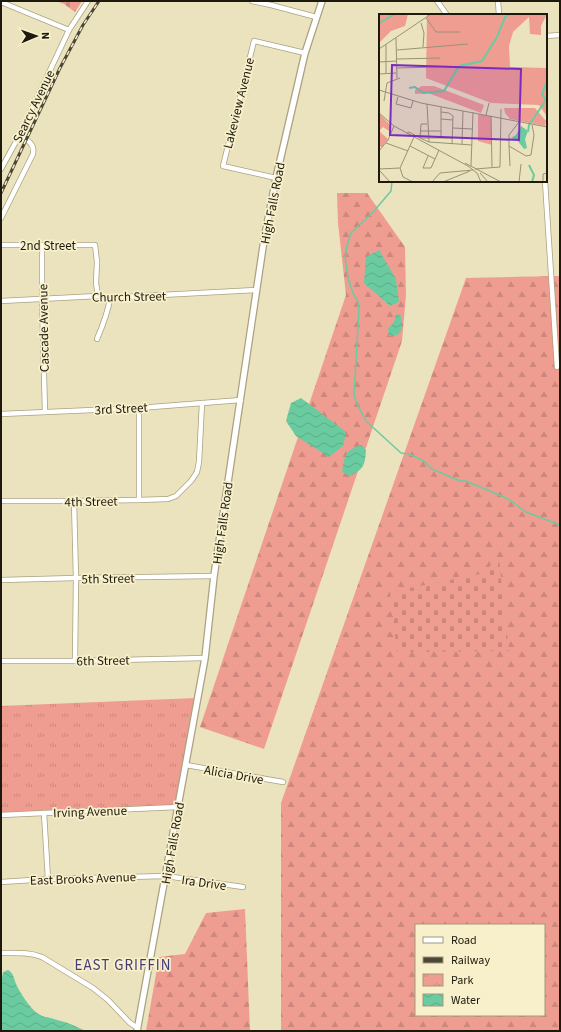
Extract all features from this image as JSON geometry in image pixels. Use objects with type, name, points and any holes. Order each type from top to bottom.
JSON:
[{"type":"street","name":"Searcy Avenue","points":[[1,169],[19,136],[70,30],[88,1]]},
{"type":"street","points":[[252,1],[271,3],[316,17]]},
{"type":"street","name":"High Falls Road","points":[[138,1030],[205,658],[214,576],[264,240],[276,178],[305,53],[322,1]]},
{"type":"street","points":[[437,1],[446,14]]},
{"type":"street","points":[[498,1],[499,14]]},
{"type":"street","points":[[1,2],[70,30]]},
{"type":"street","points":[[547,36],[560,35]]},
{"type":"street","name":"Lakeview Avenue","points":[[276,178],[223,166],[254,41],[305,53]]},
{"type":"street","points":[[1,218],[33,154],[33,147],[30,142],[19,136]]},
{"type":"street","points":[[545,182],[557,367]]},
{"type":"street","name":"2nd Street","points":[[1,245],[95,245],[97,262],[96,283],[98,296]]},
{"type":"street","name":"Cascade Avenue","points":[[42,245],[45,412]]},
{"type":"street","name":"Church Street","points":[[1,301],[98,296],[110,298],[257,290]]},
{"type":"street","points":[[97,339],[107,316],[110,298]]},
{"type":"street","name":"3rd Street","points":[[1,414],[139,408],[241,400]]},
{"type":"street","name":"4th Street","points":[[1,501],[74,502],[168,499],[176,496],[191,481],[197,472],[199,462],[202,403]]},
{"type":"street","points":[[139,408],[139,500]]},
{"type":"street","points":[[74,502],[76,578],[75,661]]},
{"type":"street","name":"5th Street","points":[[1,580],[214,576]]},
{"type":"street","name":"6th Street","points":[[1,661],[205,658]]},
{"type":"street","name":"Alicia Drive","points":[[186,765],[283,782]]},
{"type":"street","name":"Irving Avenue","points":[[1,815],[178,807]]},
{"type":"street","points":[[44,813],[48,879]]},
{"type":"street","name":"East Brooks Avenue","points":[[1,882],[48,879],[166,876]]},
{"type":"street","name":"Ira Drive","points":[[166,876],[243,887]]},
{"type":"street","points":[[1,953],[27,952],[42,957],[98,992],[138,1030]]},
{"type":"green space","points":[[56,1],[82,1],[75,12],[64,4]]},
{"type":"green space","points":[[337,193],[367,193],[405,247],[406,295],[402,341],[264,749],[200,727],[346,295],[338,223]]},
{"type":"green space","points":[[560,276],[560,1031],[281,1031],[281,803],[466,278]]},
{"type":"green space","points":[[499,559],[509,651],[397,652],[390,592],[480,574]]},
{"type":"green space","points":[[196,698],[177,806],[1,815],[1,706]]},
{"type":"green space","points":[[245,909],[250,1031],[146,1031],[159,957],[185,954],[206,913]]},
{"type":"water","points":[[379,250],[396,279],[399,302],[390,306],[364,283],[366,257]]},
{"type":"water","points":[[397,314],[401,316],[401,331],[397,335],[389,336],[388,329],[394,321],[395,315]]},
{"type":"water","points":[[301,398],[346,432],[343,446],[329,457],[296,436],[286,421],[291,403]]},
{"type":"water","points":[[361,445],[366,450],[364,463],[361,469],[350,476],[342,472],[348,452]]},
{"type":"water","points":[[8,970],[13,975],[23,997],[31,1008],[39,1015],[68,1023],[86,1031],[1,1031],[2,977],[3,972]]},
{"type":"waterway","points":[[392,182],[391,191],[374,211],[351,233],[345,257],[348,278],[358,302],[359,310],[354,395],[357,404],[366,421],[401,453],[409,454],[424,461],[432,469],[460,481],[466,481],[504,497],[526,512],[560,525]]},
{"type":"railway","points":[[1,193],[60,68],[83,25],[99,1]]},
{"type":"district","name":"EAST GRIFFIN","points":[[123,965]]}]
